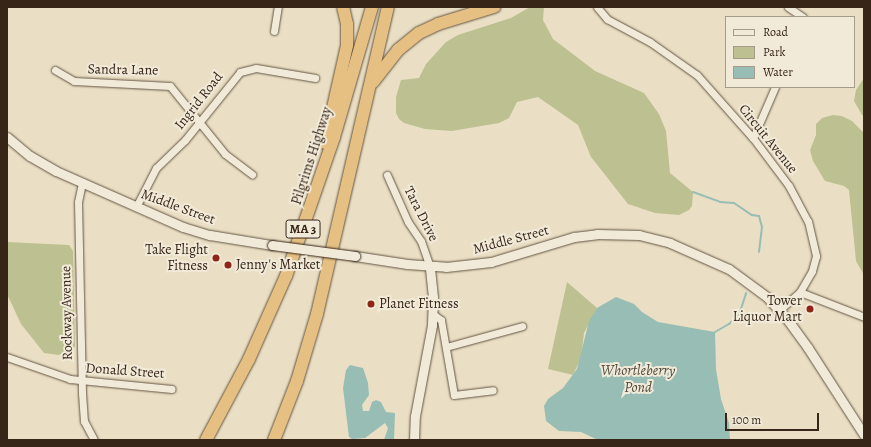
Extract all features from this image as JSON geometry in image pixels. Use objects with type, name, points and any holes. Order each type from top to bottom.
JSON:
[{"type":"highway","points":[[301,234],[345,58],[348,29],[343,7]]},
{"type":"highway","name":"Pilgrims Highway","points":[[206,440],[264,328],[301,234],[338,126],[372,7]]},
{"type":"highway","name":"MA 3","points":[[274,440],[293,392],[316,320],[388,7]]},
{"type":"highway","points":[[371,84],[398,50],[419,33],[438,24],[494,7]]},
{"type":"main road","name":"Middle Street","points":[[7,137],[42,163],[82,183],[197,232],[272,245],[430,267],[491,262],[586,235],[639,235],[670,243],[718,262],[753,285],[780,310],[808,348],[864,435]]},
{"type":"main road","points":[[414,440],[415,416],[433,314],[430,267]]},
{"type":"street","points":[[274,31],[278,7]]},
{"type":"street","name":"Circuit Avenue","points":[[597,7],[607,19],[650,42],[697,76],[753,138],[789,186],[814,237],[815,263],[800,292],[780,310]]},
{"type":"street","points":[[788,7],[801,16]]},
{"type":"street","name":"Ingrid Road","points":[[136,207],[156,168],[186,140],[235,76],[243,70],[266,69],[315,78]]},
{"type":"street","name":"Sandra Lane","points":[[55,70],[67,79],[79,82],[167,84],[175,90],[225,154],[252,174]]},
{"type":"street","points":[[753,138],[775,88]]},
{"type":"street","name":"Tara Drive","points":[[386,175],[408,222],[421,240],[430,267]]},
{"type":"street","name":"Rockway Avenue","points":[[82,183],[78,202],[81,381],[83,415],[94,440]]},
{"type":"street","points":[[800,292],[864,317]]},
{"type":"street","points":[[433,314],[441,320],[454,395],[493,390]]},
{"type":"street","points":[[446,347],[522,326]]},
{"type":"street","name":"Donald Street","points":[[7,357],[53,376],[81,381],[154,385],[172,389]]},
{"type":"green space","points":[[530,7],[544,7],[543,20],[553,39],[595,71],[644,93],[659,114],[666,131],[670,173],[693,192],[692,206],[689,210],[679,215],[655,213],[628,204],[591,157],[578,125],[538,97],[517,102],[509,118],[499,123],[452,131],[425,129],[404,123],[399,119],[396,113],[396,97],[401,80],[419,78],[426,64],[446,42],[458,35],[511,18]]},
{"type":"green space","points":[[864,78],[864,115],[862,115],[854,101],[856,90]]},
{"type":"green space","points":[[833,115],[842,116],[852,121],[864,133],[864,275],[856,261],[849,190],[844,186],[825,181],[813,161],[810,150],[816,135],[816,124],[822,118]]},
{"type":"green space","points":[[7,242],[69,245],[73,251],[75,347],[59,355],[44,353],[21,324],[7,294]]},
{"type":"green space","name":"Whortleberry Pond","points":[[567,282],[597,308],[584,333],[581,358],[573,375],[548,369]]},
{"type":"water","name":"Whortleberry Pond","points":[[616,297],[634,304],[642,312],[658,322],[715,332],[716,369],[721,399],[729,423],[730,440],[598,440],[581,432],[559,431],[546,421],[544,406],[548,399],[563,388],[577,369],[589,321],[597,308]]},
{"type":"water","points":[[350,365],[363,368],[368,383],[369,395],[362,405],[363,411],[369,411],[372,402],[376,400],[381,402],[386,412],[395,413],[394,440],[384,440],[388,428],[385,423],[365,438],[352,439],[349,437],[343,388],[346,370]]},
{"type":"waterway","points":[[693,192],[720,202],[734,203],[752,215],[759,216],[762,227],[759,252]]},
{"type":"waterway","points":[[715,332],[729,324],[739,315],[746,293]]},
{"type":"place","name":"Take Flight Fitness","points":[[216,258]]},
{"type":"place","name":"Jenny's Market","points":[[228,265]]},
{"type":"place","name":"Planet Fitness","points":[[371,304]]},
{"type":"place","name":"Tower Liquor Mart","points":[[810,309]]}]
